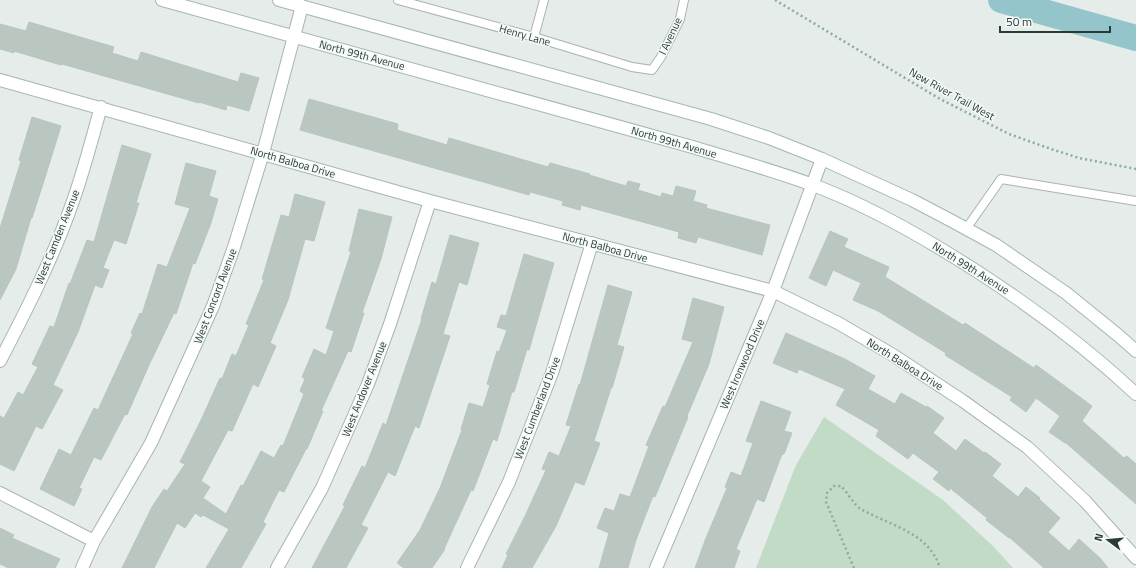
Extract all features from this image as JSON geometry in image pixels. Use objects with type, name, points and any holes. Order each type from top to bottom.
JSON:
[{"type":"street","name":"North 99th Avenue","points":[[162,0],[689,146],[761,167],[814,185],[905,228],[945,250],[1014,295],[1091,353],[1136,394]]},
{"type":"street","points":[[279,0],[711,119],[769,138],[822,159],[912,200],[996,245],[1066,293],[1109,327],[1136,351]]},
{"type":"street","name":"West Concord Avenue","points":[[82,568],[94,541],[151,443],[213,306],[234,247],[263,153],[302,6]]},
{"type":"street","name":"North Balboa Drive","points":[[0,80],[101,107],[430,201],[773,291],[838,323],[893,355],[963,401],[1028,447],[1085,501],[1136,558]]},
{"type":"street","name":"West Camden Avenue","points":[[0,361],[20,323],[49,261],[71,207],[101,107]]},
{"type":"street","name":"West Ironwood Drive","points":[[656,568],[773,291],[814,185],[822,159]]},
{"type":"street","name":"West Andover Avenue","points":[[277,568],[322,488],[368,384],[390,324],[430,201]]},
{"type":"street","name":"West Cumberland Drive","points":[[467,568],[509,482],[552,374],[592,243]]},
{"type":"street","points":[[0,493],[94,541]]},
{"type":"lane","name":"Henry Lane","points":[[398,0],[411,2],[534,37],[632,67],[652,70]]},
{"type":"lane","points":[[534,37],[544,0]]},
{"type":"lane","name":"I Avenue","points":[[652,70],[661,57],[680,19],[684,0]]},
{"type":"lane","points":[[966,229],[1001,179],[1136,201]]},
{"type":"path","name":"New River Trail West","points":[[775,0],[940,99],[1009,134],[1079,158],[1136,169]]},
{"type":"path","points":[[854,568],[826,502],[826,493],[834,486],[841,486],[859,509],[908,531],[923,541],[938,560],[940,568]]},
{"type":"green space","points":[[824,417],[943,500],[994,547],[1013,568],[756,568],[796,465]]},
{"type":"building","points":[[29,22],[114,47],[112,53],[138,61],[141,52],[238,82],[241,73],[259,78],[249,111],[227,105],[226,110],[14,51],[14,53],[0,49],[0,24],[26,31]]},
{"type":"building","points":[[309,99],[398,124],[397,130],[447,145],[449,138],[548,167],[550,163],[626,186],[628,181],[640,184],[638,190],[661,197],[662,193],[673,196],[676,186],[696,191],[693,201],[707,205],[706,208],[770,225],[762,255],[698,237],[696,243],[678,238],[679,232],[581,205],[580,210],[562,205],[563,201],[530,192],[529,195],[300,130]]},
{"type":"building","points":[[32,117],[61,126],[16,269],[0,300],[0,228],[21,161],[19,160]]},
{"type":"building","points":[[122,145],[151,154],[136,203],[139,203],[126,244],[114,240],[103,268],[109,270],[102,288],[95,285],[78,332],[53,385],[63,390],[42,429],[36,426],[14,471],[0,464],[0,416],[4,418],[18,392],[23,395],[38,367],[32,364],[50,326],[54,327],[69,283],[70,284],[87,240],[94,242]]},
{"type":"building","points":[[186,163],[216,171],[209,196],[218,199],[211,223],[195,264],[193,263],[176,314],[174,313],[127,415],[125,414],[101,460],[94,457],[79,488],[82,489],[74,506],[40,489],[59,449],[71,455],[94,408],[98,410],[133,334],[131,333],[140,313],[142,314],[158,264],[167,267],[190,208],[175,204]]},
{"type":"building","points":[[295,194],[325,202],[314,241],[305,239],[288,300],[270,343],[276,346],[258,387],[253,384],[232,431],[228,430],[201,481],[210,487],[203,498],[226,514],[241,485],[243,486],[261,451],[274,458],[281,445],[283,446],[304,394],[300,391],[305,379],[302,377],[314,349],[326,355],[334,331],[326,328],[351,252],[349,251],[359,209],[392,217],[381,259],[362,313],[364,313],[351,352],[348,351],[321,411],[323,411],[307,449],[284,492],[279,490],[263,522],[266,524],[241,568],[206,568],[229,529],[203,515],[201,517],[195,513],[185,528],[177,523],[154,568],[122,568],[152,507],[164,489],[167,491],[185,464],[180,462],[220,378],[222,379],[232,354],[236,356],[249,325],[246,324],[264,280],[262,279],[281,215],[289,217]]},
{"type":"building","points":[[830,231],[848,239],[844,247],[889,267],[885,277],[963,325],[965,323],[1034,368],[1036,365],[1092,406],[1082,421],[1124,458],[1127,456],[1136,464],[1136,504],[1066,443],[1049,432],[1060,416],[1036,398],[1026,412],[1010,400],[1012,397],[945,355],[946,353],[878,311],[853,300],[861,283],[833,270],[826,286],[809,278]]},
{"type":"building","points":[[450,235],[479,243],[467,285],[459,282],[443,334],[450,336],[419,428],[415,426],[395,476],[388,472],[361,525],[368,528],[346,568],[312,568],[345,506],[343,505],[362,466],[365,468],[383,423],[386,425],[422,319],[432,282],[436,284]]},
{"type":"building","points":[[524,254],[554,263],[529,350],[527,349],[497,441],[493,439],[473,491],[471,490],[445,549],[432,568],[404,568],[397,563],[420,530],[440,488],[462,430],[461,429],[469,403],[483,407],[490,385],[487,384],[497,351],[499,352],[507,330],[497,327],[501,315],[506,316]]},
{"type":"building","points":[[608,285],[632,292],[617,345],[624,347],[594,441],[600,443],[584,485],[575,482],[556,526],[532,568],[502,568],[508,555],[506,554],[546,470],[542,469],[549,452],[559,456],[571,426],[566,425],[579,384],[580,385]]},
{"type":"building","points":[[693,298],[724,307],[709,364],[655,497],[653,496],[636,540],[628,568],[599,568],[609,533],[597,528],[605,508],[614,511],[620,494],[630,497],[649,446],[646,445],[663,406],[665,407],[693,342],[682,339]]},
{"type":"building","points":[[786,333],[845,359],[875,376],[868,389],[895,404],[901,393],[926,407],[927,406],[944,418],[933,433],[956,451],[965,439],[1001,464],[992,476],[1018,497],[1026,487],[1040,498],[1039,499],[1060,518],[1048,532],[1069,551],[1079,539],[1100,558],[1108,568],[1044,568],[950,488],[949,491],[933,479],[939,472],[913,453],[908,459],[876,436],[879,430],[836,405],[845,389],[799,369],[797,373],[773,363]]},
{"type":"building","points":[[761,401],[791,412],[784,431],[792,433],[784,454],[782,454],[764,502],[757,499],[736,549],[740,551],[734,568],[695,568],[727,488],[725,487],[731,472],[741,476],[753,443],[746,441]]},
{"type":"building","points":[[0,528],[14,535],[12,538],[60,559],[55,568],[9,568],[0,564]]},
{"type":"waterway","points":[[1001,0],[1136,38]]}]
